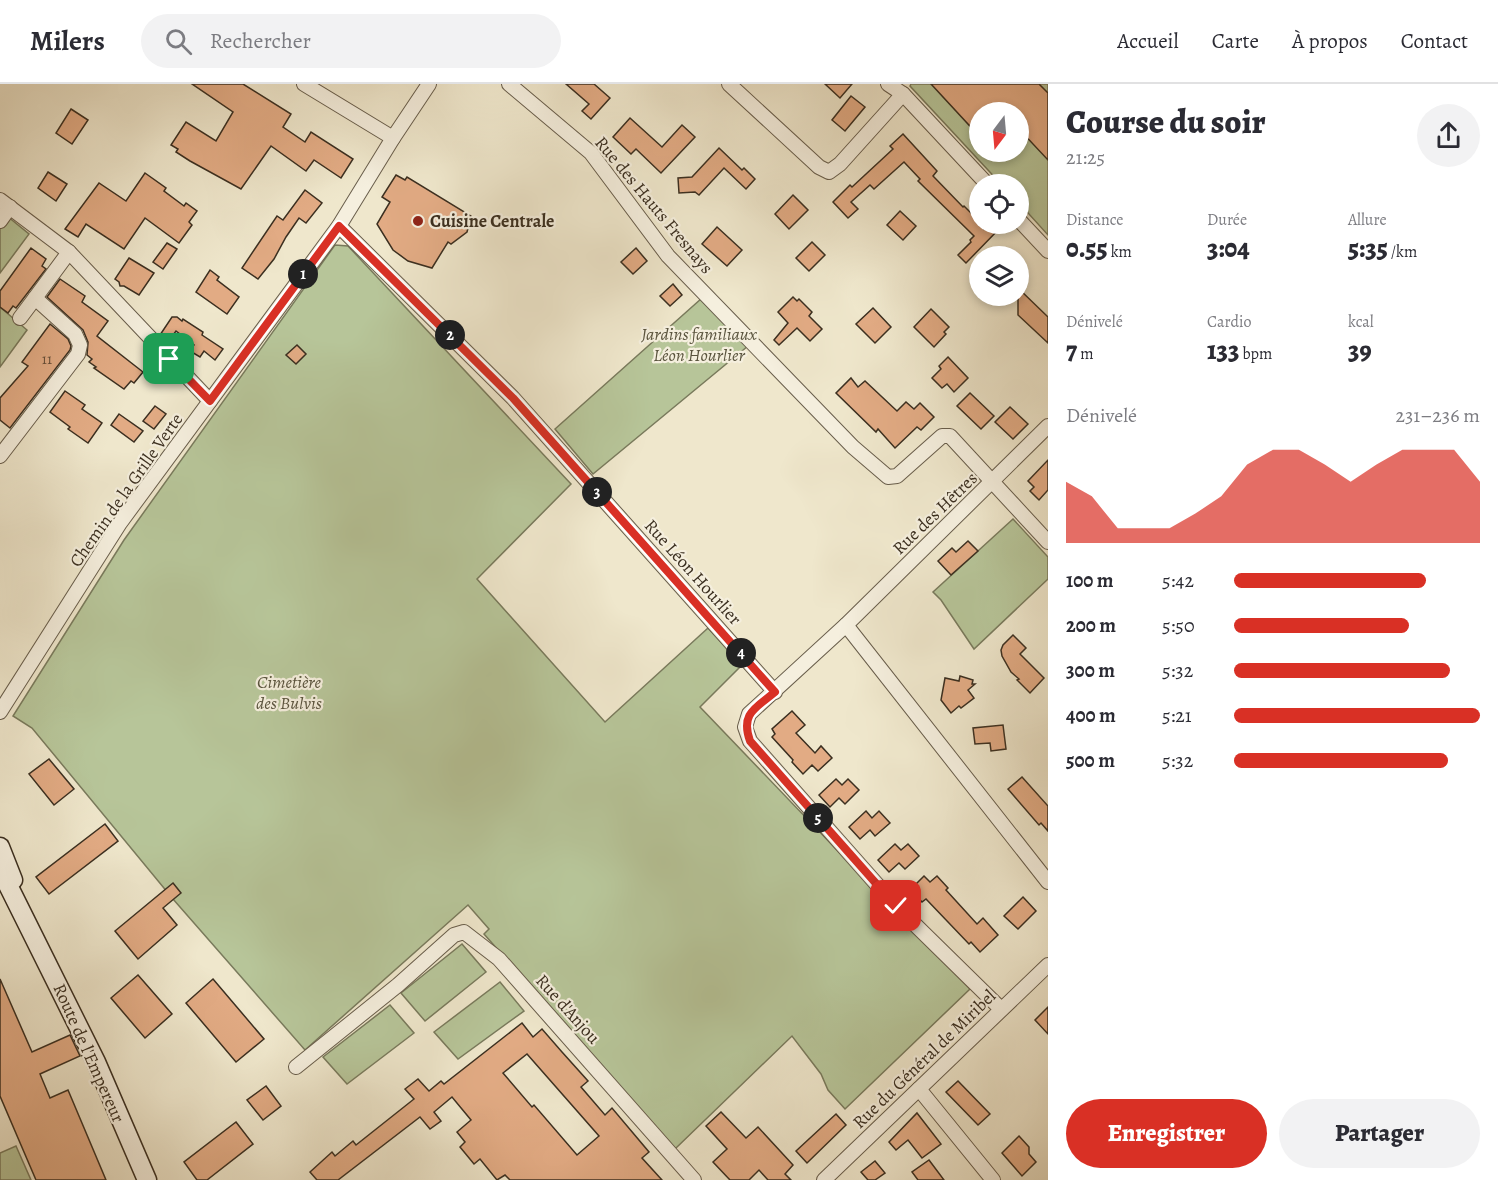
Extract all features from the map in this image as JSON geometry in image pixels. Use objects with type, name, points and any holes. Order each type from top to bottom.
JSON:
[{"type":"main road","name":"Route de l'Empereur","points":[[0,847],[30,927]]},
{"type":"main road","name":"Route de l'Empereur","points":[[0,869],[96,1062],[147,1180]]},
{"type":"street","points":[[304,84],[393,138]]},
{"type":"street","name":"Chemin de la Grille Verte","points":[[0,712],[120,523],[339,226],[429,84]]},
{"type":"street","name":"Rue des Hauts Fresnays","points":[[509,84],[591,153],[668,256],[853,447],[888,477],[897,476],[942,436],[950,436],[1048,542]]},
{"type":"street","points":[[729,84],[819,167],[829,171],[840,164],[903,94]]},
{"type":"street","points":[[888,84],[903,94],[978,174]]},
{"type":"street","points":[[0,221],[5,203],[69,252],[210,401]]},
{"type":"street","name":"Rue Léon Hourlier","points":[[339,226],[513,398],[775,692]]},
{"type":"street","points":[[1029,231],[1048,251]]},
{"type":"street","points":[[20,318],[69,252]]},
{"type":"street","points":[[0,456],[78,354],[80,345],[75,334],[35,298]]},
{"type":"street","name":"Rue des Hêtres","points":[[846,626],[1048,426]]},
{"type":"street","points":[[1001,1009],[896,906],[750,741],[745,727],[749,714],[846,626],[1048,882]]},
{"type":"street","name":"Rue d'Anjou","points":[[296,1067],[399,985],[454,935],[464,932],[499,958],[694,1180]]},
{"type":"street","name":"Rue du Général de Miribel","points":[[824,1180],[1048,964]]},
{"type":"street","points":[[919,1089],[993,1180]]},
{"type":"green space","points":[[911,84],[1048,84],[1048,235],[1029,214],[1029,174],[992,174],[981,162],[1029,162],[1029,102],[969,102],[969,150],[910,86]]},
{"type":"green space","points":[[7,216],[29,234],[0,273],[0,226]]},
{"type":"green space","name":"Cimetière des Bulvis","points":[[335,245],[348,246],[571,484],[477,579],[605,722],[708,628],[742,665],[700,707],[970,989],[845,1109],[828,1090],[821,1074],[792,1036],[675,1149],[484,934],[489,929],[468,905],[305,1050],[173,899],[32,728],[13,716],[124,540]]},
{"type":"green space","name":"Jardins familiaux Léon Hourlier","points":[[702,298],[748,346],[593,474],[555,429]]},
{"type":"green space","points":[[0,307],[27,330],[0,367]]},
{"type":"green space","points":[[1013,519],[1048,557],[1048,579],[974,649],[941,600],[933,592]]},
{"type":"green space","points":[[462,944],[486,972],[425,1021],[401,993]]},
{"type":"green space","points":[[500,982],[524,1011],[458,1059],[434,1032]]},
{"type":"green space","points":[[390,1005],[414,1033],[347,1084],[323,1057]]},
{"type":"green space","points":[[16,1146],[31,1180],[0,1180],[0,1153]]},
{"type":"building","points":[[192,84],[243,84],[291,114],[283,127],[305,142],[311,132],[353,159],[341,178],[314,160],[306,171],[271,146],[241,189],[190,161],[176,152],[178,149],[171,145],[186,122],[216,141],[233,112]]},
{"type":"building","points":[[566,84],[594,84],[610,98],[591,119],[582,111],[589,104]]},
{"type":"building","points":[[825,84],[852,84],[840,98]]},
{"type":"building","points":[[931,84],[1039,84],[1048,93],[1048,160],[1029,140],[1029,102],[969,102],[969,125]]},
{"type":"building","points":[[851,96],[865,107],[845,131],[832,120]]},
{"type":"building","points":[[71,109],[88,120],[72,144],[56,133]]},
{"type":"building","points":[[630,118],[662,147],[682,125],[695,137],[661,173],[636,149],[631,154],[613,137]]},
{"type":"building","points":[[903,134],[937,171],[933,176],[969,211],[969,231],[918,181],[920,179],[904,162],[874,189],[870,185],[851,202],[858,209],[848,218],[833,202],[893,149],[890,146]]},
{"type":"building","points":[[719,148],[755,179],[746,189],[724,168],[699,195],[695,192],[679,193],[678,178],[692,177]]},
{"type":"building","points":[[48,172],[67,184],[56,201],[38,188]]},
{"type":"building","points":[[145,173],[166,188],[164,191],[184,206],[186,203],[197,211],[189,222],[192,225],[179,243],[145,218],[124,249],[86,224],[78,237],[65,229],[99,183],[126,201]]},
{"type":"building","name":"Cuisine Centrale","points":[[396,175],[405,180],[407,177],[471,216],[467,232],[451,244],[448,242],[432,268],[408,261],[393,250],[377,224],[390,202],[382,197]]},
{"type":"building","points":[[305,190],[322,203],[306,223],[299,218],[274,259],[258,279],[242,268],[277,216],[283,220]]},
{"type":"building","points":[[793,195],[808,210],[789,229],[775,214]]},
{"type":"building","points":[[900,211],[916,226],[903,240],[887,225]]},
{"type":"building","points":[[717,227],[742,250],[727,266],[702,244]]},
{"type":"building","points":[[972,234],[994,234],[982,246],[969,246],[969,260],[966,263],[958,255],[974,236]]},
{"type":"building","points":[[812,242],[825,255],[809,271],[796,258]]},
{"type":"building","points":[[167,243],[177,249],[163,269],[153,262]]},
{"type":"building","points":[[31,248],[46,259],[42,266],[46,269],[16,308],[13,306],[8,313],[0,307],[0,291]]},
{"type":"building","points":[[636,248],[647,261],[633,274],[621,262]]},
{"type":"building","points":[[129,258],[154,273],[139,295],[120,286],[115,279]]},
{"type":"building","points":[[210,270],[219,277],[217,280],[239,297],[227,314],[196,292]]},
{"type":"building","points":[[60,279],[85,296],[82,302],[108,321],[97,336],[143,372],[134,383],[131,381],[124,389],[89,362],[92,359],[87,355],[88,342],[83,330],[47,297]]},
{"type":"building","points":[[673,284],[682,295],[670,306],[660,296]]},
{"type":"building","points":[[793,297],[797,301],[799,299],[812,312],[809,316],[822,329],[810,341],[797,328],[779,345],[774,340],[788,323],[778,312]]},
{"type":"building","points":[[1029,299],[1048,317],[1048,343],[1018,315],[1018,306],[1029,306]]},
{"type":"building","points":[[873,308],[891,327],[875,343],[856,324]]},
{"type":"building","points":[[931,309],[949,327],[934,347],[914,327]]},
{"type":"building","points":[[172,317],[177,317],[182,321],[183,319],[223,349],[215,360],[204,351],[200,357],[190,351],[194,345],[176,331],[167,343],[160,335]]},
{"type":"building","points":[[50,324],[68,339],[70,350],[10,428],[0,420],[0,398],[28,366],[22,362]]},
{"type":"building","points":[[297,345],[306,354],[296,364],[286,355]]},
{"type":"building","points":[[948,357],[968,378],[954,392],[947,384],[942,388],[932,378]]},
{"type":"building","points":[[851,378],[858,387],[865,381],[897,411],[906,402],[914,409],[920,403],[934,417],[921,430],[917,427],[895,448],[878,429],[876,432],[836,393]]},
{"type":"building","points":[[65,391],[85,405],[82,409],[102,423],[88,443],[50,412]]},
{"type":"building","points":[[970,393],[994,416],[981,429],[957,406]]},
{"type":"building","points":[[155,406],[166,414],[154,429],[143,421]]},
{"type":"building","points":[[1010,407],[1028,424],[1013,439],[995,422]]},
{"type":"building","points":[[119,414],[143,431],[134,442],[111,425]]},
{"type":"building","points":[[1048,460],[1048,490],[1039,500],[1030,491],[1034,487],[1028,481]]},
{"type":"building","points":[[968,541],[978,551],[951,575],[938,561],[952,548],[956,552]]},
{"type":"building","points":[[1013,635],[1026,648],[1020,654],[1044,678],[1030,693],[1017,680],[1019,679],[1011,672],[1002,656],[1003,645]]},
{"type":"building","points":[[960,676],[973,680],[972,684],[975,684],[968,690],[974,698],[951,713],[941,700],[945,678],[959,681]]},
{"type":"building","points":[[792,711],[805,725],[796,733],[815,753],[821,746],[832,758],[818,771],[812,765],[803,774],[772,737],[775,734],[772,729]]},
{"type":"building","points":[[1003,725],[1006,749],[991,751],[990,743],[975,744],[973,728]]},
{"type":"building","points":[[49,759],[74,789],[54,805],[29,774]]},
{"type":"building","points":[[1022,777],[1048,806],[1048,831],[1041,823],[1039,825],[1008,789]]},
{"type":"building","points":[[836,779],[842,785],[848,779],[859,790],[845,804],[839,798],[830,807],[819,795]]},
{"type":"building","points":[[866,811],[872,818],[879,811],[890,823],[875,836],[870,830],[860,839],[849,827]]},
{"type":"building","points":[[105,824],[118,841],[49,894],[36,877]]},
{"type":"building","points":[[895,844],[901,850],[908,844],[919,856],[905,869],[899,863],[889,872],[878,860]]},
{"type":"building","points":[[924,876],[930,882],[937,876],[948,888],[946,890],[977,924],[983,918],[998,935],[980,952],[971,942],[969,944],[926,899],[922,902],[910,890]]},
{"type":"building","points":[[173,883],[181,893],[163,908],[177,925],[138,959],[115,931]]},
{"type":"building","points":[[1023,897],[1036,911],[1018,929],[1004,916]]},
{"type":"building","points":[[138,975],[172,1014],[145,1038],[111,998]]},
{"type":"building","points":[[0,979],[32,1052],[70,1035],[80,1056],[40,1074],[50,1098],[68,1090],[106,1180],[36,1180],[0,1096]]},
{"type":"building","points":[[213,979],[264,1039],[236,1062],[186,1003]]},
{"type":"building","points":[[1048,1007],[1048,1034],[1035,1020]]},
{"type":"building","points":[[522,1023],[533,1037],[542,1029],[588,1081],[581,1087],[605,1115],[612,1108],[649,1152],[642,1158],[662,1180],[510,1180],[505,1175],[497,1180],[480,1159],[474,1164],[460,1147],[465,1142],[457,1132],[471,1120],[452,1097],[434,1112],[441,1121],[430,1129],[420,1117],[338,1180],[317,1180],[310,1172],[332,1152],[335,1156],[353,1141],[356,1145],[414,1099],[405,1089],[418,1079],[429,1091],[441,1081],[444,1084]],"holes":[[[527,1054],[599,1136],[577,1155],[503,1073]]]},
{"type":"building","points":[[958,1081],[990,1114],[978,1125],[946,1092]]},
{"type":"building","points":[[266,1086],[281,1106],[263,1120],[247,1100]]},
{"type":"building","points":[[721,1112],[746,1138],[758,1127],[793,1165],[785,1174],[791,1180],[768,1180],[759,1170],[749,1180],[730,1180],[713,1162],[727,1149],[706,1126]]},
{"type":"building","points":[[917,1113],[941,1144],[922,1158],[908,1140],[896,1150],[889,1142]]},
{"type":"building","points":[[836,1114],[846,1125],[807,1163],[796,1151]]},
{"type":"building","points":[[236,1122],[253,1144],[207,1180],[197,1180],[184,1162]]},
{"type":"building","points":[[1019,1136],[1029,1147],[1029,1154],[1036,1162],[1022,1176],[1002,1153]]},
{"type":"building","points":[[929,1160],[944,1180],[918,1180],[912,1172]]},
{"type":"building","points":[[875,1161],[885,1173],[875,1180],[868,1180],[861,1172]]},
{"type":"place","name":"Cuisine Centrale","points":[[418,221]]},
{"type":"route","points":[[169,359],[210,401],[339,226],[513,398],[775,692],[749,714],[745,727],[750,741],[896,906]]}]
